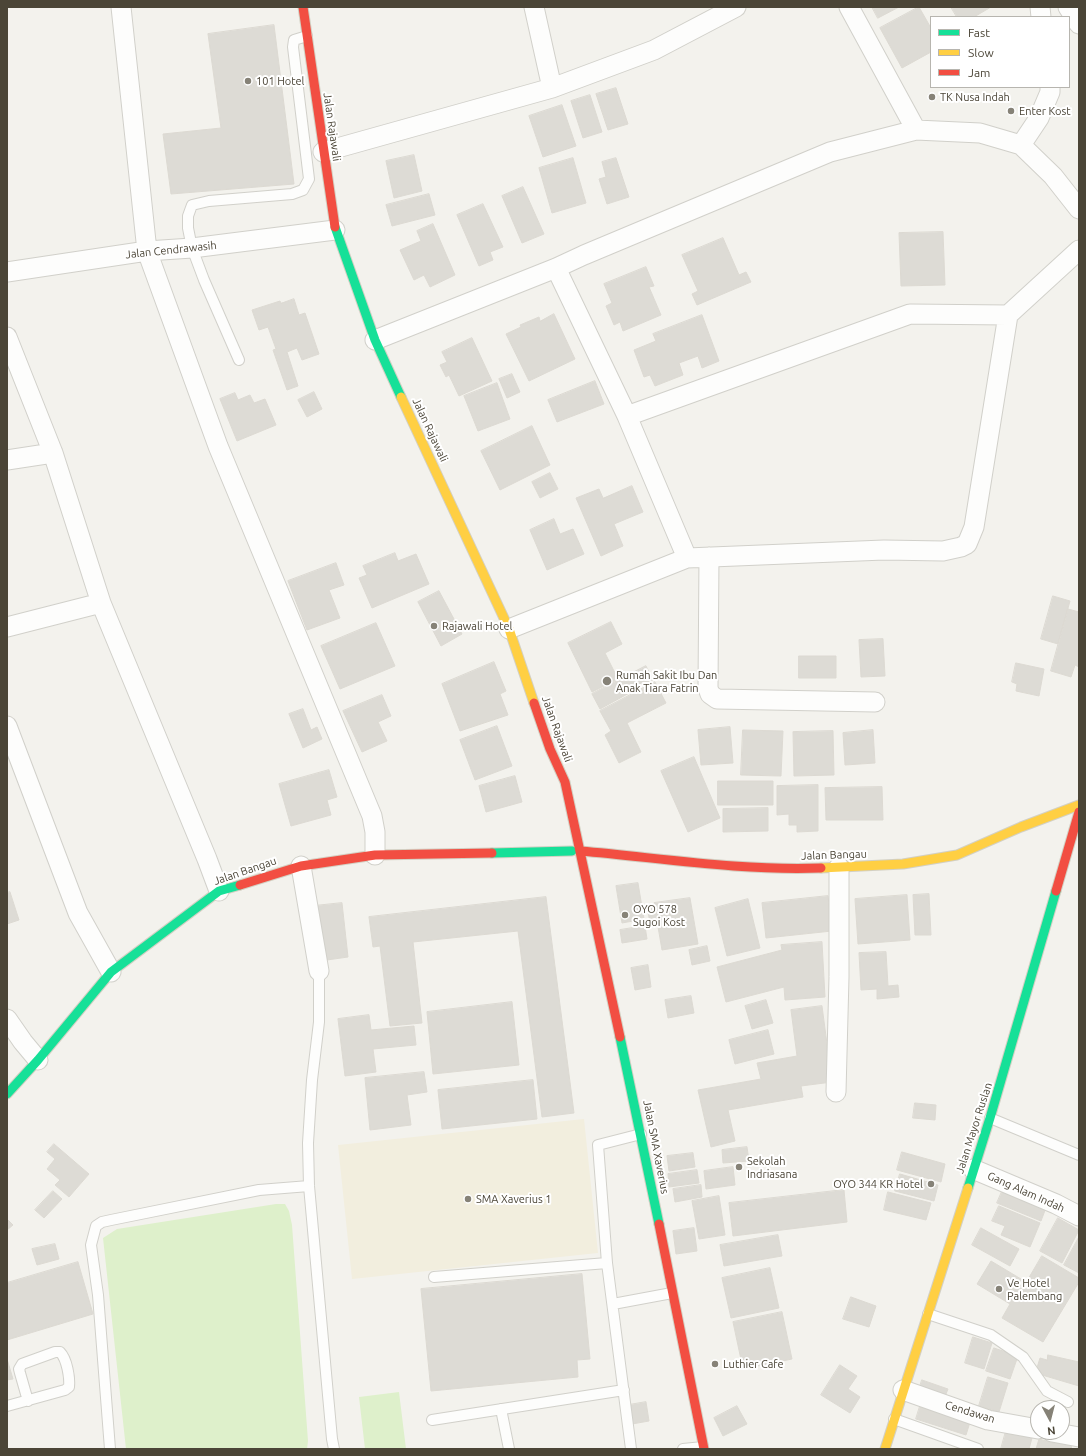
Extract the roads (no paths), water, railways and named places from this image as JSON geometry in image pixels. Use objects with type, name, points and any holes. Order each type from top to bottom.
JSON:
[{"type":"street","points":[[121,7],[147,251],[218,446],[372,816],[375,832],[375,855]]},
{"type":"street","name":"Jalan Rajawali","points":[[303,7],[335,230],[375,340],[509,629],[550,749],[565,782],[576,851]]},
{"type":"street","points":[[534,7],[552,88]]},
{"type":"street","points":[[323,152],[552,88],[654,50],[736,7]]},
{"type":"street","points":[[849,7],[916,130]]},
{"type":"street","points":[[1068,7],[1079,24]]},
{"type":"street","points":[[1021,145],[1039,118],[1050,92],[1050,88]]},
{"type":"street","points":[[375,340],[556,268],[584,254],[830,152],[916,130],[980,133],[1021,145],[1053,176],[1079,209]]},
{"type":"street","name":"Jalan Cendrawasih","points":[[7,272],[147,251],[192,248],[335,230]]},
{"type":"street","points":[[509,629],[687,558],[884,550],[943,551],[967,544],[974,527],[1008,315],[1079,250]]},
{"type":"street","points":[[556,268],[627,416],[687,558]]},
{"type":"street","points":[[627,416],[910,314],[1008,315]]},
{"type":"street","points":[[7,337],[53,453],[102,603],[219,891]]},
{"type":"street","points":[[7,460],[53,453]]},
{"type":"street","points":[[709,558],[708,688],[710,694],[717,699],[875,702]]},
{"type":"street","points":[[7,627],[102,603]]},
{"type":"street","points":[[7,726],[78,913],[111,972]]},
{"type":"street","points":[[550,749],[553,778]]},
{"type":"street","name":"Jalan Bangau","points":[[7,1094],[38,1060],[111,972],[219,891],[301,866],[375,855],[576,851],[724,865],[786,869],[903,864],[957,855],[1021,827],[1079,805]]},
{"type":"street","name":"Jalan Mayor Ruslan","points":[[885,1449],[990,1118],[1079,812]]},
{"type":"street","points":[[568,837],[576,851]]},
{"type":"street","name":"Jalan SMA Xaverius","points":[[576,851],[587,878],[641,1134],[704,1448]]},
{"type":"street","points":[[301,866],[319,971]]},
{"type":"street","points":[[836,1092],[839,984],[839,867]]},
{"type":"street","points":[[7,1019],[38,1060]]},
{"type":"street","name":"Gang Alam Indah","points":[[973,1169],[1056,1204],[1079,1216]]},
{"type":"street","name":"Cendawan","points":[[903,1390],[988,1420],[1030,1428]]},
{"type":"lane","points":[[239,360],[204,280],[192,248],[188,228],[188,216],[192,205],[209,200],[292,194],[303,190],[309,179],[293,47],[294,40],[307,36]]},
{"type":"lane","points":[[319,971],[319,1022],[312,1080],[308,1143],[310,1186],[334,1449]]},
{"type":"lane","points":[[990,1118],[1079,1155]]},
{"type":"lane","points":[[632,1449],[608,1263],[598,1145],[641,1134]]},
{"type":"lane","points":[[110,1449],[98,1295],[91,1245],[96,1226],[102,1222],[260,1190],[310,1186]]},
{"type":"lane","points":[[434,1277],[608,1263]]},
{"type":"lane","points":[[613,1304],[672,1293]]},
{"type":"lane","points":[[928,1314],[991,1335],[1023,1356],[1047,1391],[1064,1400]]},
{"type":"lane","points":[[7,1406],[28,1401],[65,1390],[69,1387],[70,1382],[64,1356],[60,1352],[55,1352],[22,1364],[19,1369],[28,1401]]},
{"type":"lane","points":[[432,1420],[624,1390]]},
{"type":"lane","points":[[501,1409],[509,1449]]},
{"type":"lane","points":[[894,1419],[978,1449]]},
{"type":"lane","points":[[683,1449],[704,1448]]},
{"type":"place","name":"101 Hotel","points":[[248,81]]},
{"type":"place","name":"TK Nusa Indah","points":[[932,97]]},
{"type":"place","name":"Enter Kost","points":[[1011,111]]},
{"type":"place","name":"Rajawali Hotel","points":[[434,626]]},
{"type":"place","name":"Rumah Sakit Ibu Dan Anak Tiara Fatrin","points":[[607,681]]},
{"type":"place","name":"OYO 578 Sugoi Kost","points":[[625,915]]},
{"type":"place","name":"Sekolah Indriasana","points":[[739,1167]]},
{"type":"place","name":"OYO 344 KR Hotel","points":[[931,1184]]},
{"type":"place","name":"SMA Xaverius 1","points":[[468,1199]]},
{"type":"place","name":"Ve Hotel Palembang","points":[[999,1289]]},
{"type":"place","name":"Luthier Cafe","points":[[715,1364]]}]
